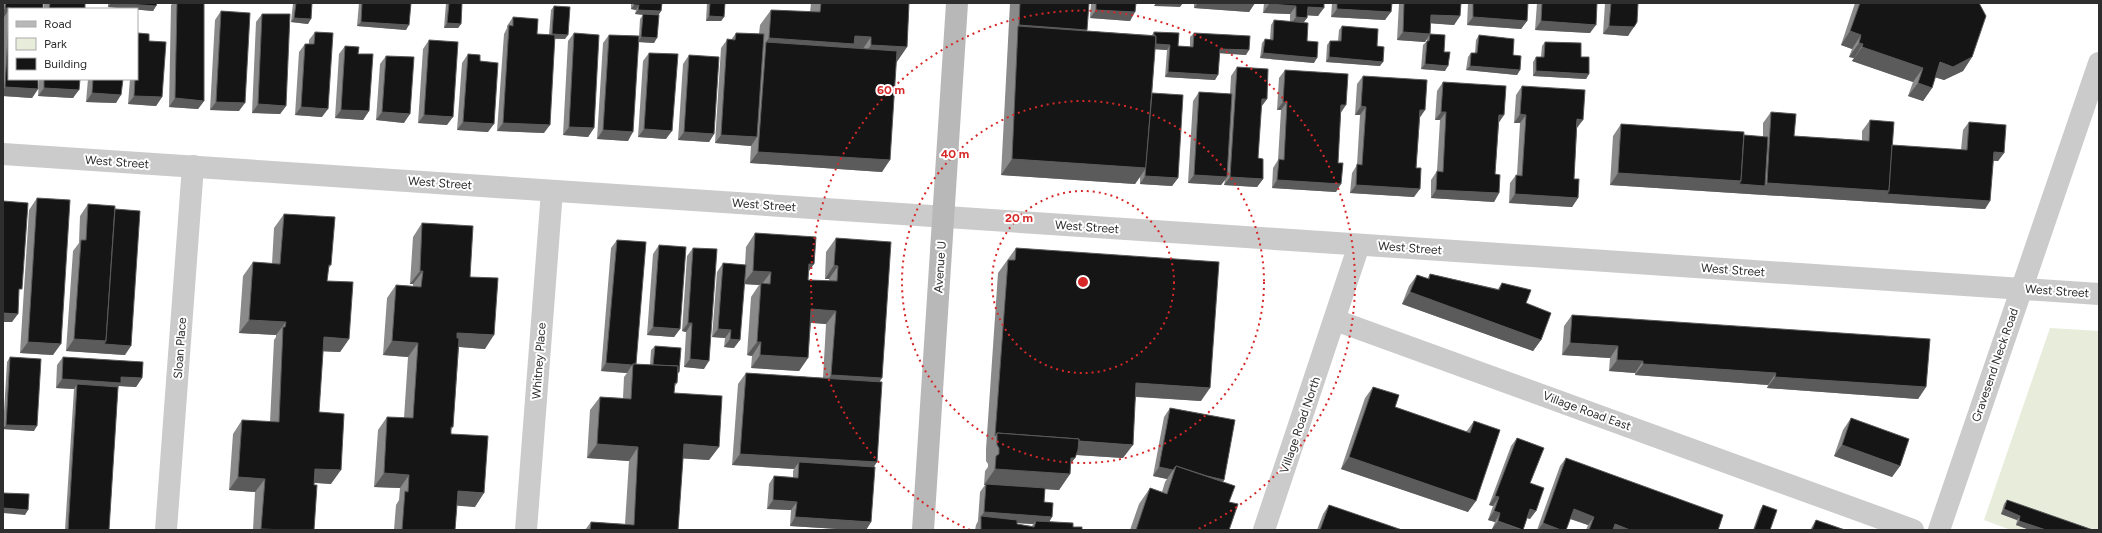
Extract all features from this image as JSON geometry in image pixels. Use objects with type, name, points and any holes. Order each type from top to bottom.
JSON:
[{"type":"main road","name":"Avenue U","points":[[923,530],[957,3]]},
{"type":"street","name":"Gravesend Neck Road","points":[[1938,530],[2099,64]]},
{"type":"street","name":"West Street","points":[[3,154],[2099,294]]},
{"type":"street","name":"Sloan Place","points":[[166,530],[193,166]]},
{"type":"street","name":"Whitney Place","points":[[526,530],[552,191]]},
{"type":"street","points":[[1335,320],[1359,245]]},
{"type":"street","name":"Village Road North","points":[[1264,530],[1335,320]]},
{"type":"street","name":"Village Road East","points":[[1335,320],[1913,530]]},
{"type":"green space","points":[[2050,328],[2099,331],[2099,530],[2011,530],[1984,520]]},
{"type":"building","points":[[6,3],[43,3],[43,8],[5,8]]},
{"type":"building","points":[[50,3],[85,3],[85,8],[49,8]]},
{"type":"building","points":[[113,3],[157,3],[156,6]]},
{"type":"building","points":[[177,3],[204,3],[204,101],[175,98]]},
{"type":"building","points":[[296,3],[312,3],[311,19],[294,18]]},
{"type":"building","points":[[362,3],[411,3],[409,25],[361,22]]},
{"type":"building","points":[[449,3],[462,3],[461,24],[447,23]]},
{"type":"building","points":[[634,3],[662,3],[661,11],[638,10],[639,5],[634,5]]},
{"type":"building","points":[[710,3],[725,3],[724,17],[709,16]]},
{"type":"building","points":[[821,3],[909,3],[907,47],[871,45],[871,37],[855,36],[854,44],[769,38],[771,10],[820,12]]},
{"type":"building","points":[[1020,3],[1089,3],[1087,30],[1019,25]]},
{"type":"building","points":[[1096,3],[1136,3],[1135,12],[1096,10]]},
{"type":"building","points":[[1269,3],[1324,3],[1324,8],[1308,7],[1307,18],[1296,17],[1296,6]]},
{"type":"building","points":[[1337,3],[1392,3],[1391,12],[1337,9]]},
{"type":"building","points":[[1404,3],[1461,3],[1460,16],[1431,15],[1430,34],[1403,32]]},
{"type":"building","points":[[1473,3],[1528,3],[1527,21],[1473,17]]},
{"type":"building","points":[[1542,3],[1597,3],[1596,25],[1541,21]]},
{"type":"building","points":[[1611,3],[1638,3],[1637,22],[1634,27],[1609,26]]},
{"type":"building","points":[[1860,3],[1979,3],[1986,16],[1972,57],[1953,67],[1940,62],[1932,88],[1918,83],[1923,68],[1862,47],[1863,44],[1859,43],[1861,35],[1850,31]]},
{"type":"building","points":[[554,6],[570,7],[568,35],[552,34]]},
{"type":"building","points":[[221,11],[250,13],[245,103],[216,102]]},
{"type":"building","points":[[262,14],[290,14],[286,106],[258,104]]},
{"type":"building","points":[[643,14],[659,15],[657,38],[641,37]]},
{"type":"building","points":[[513,17],[538,19],[537,34],[555,35],[550,125],[503,123],[509,25],[513,26]]},
{"type":"building","points":[[1274,20],[1308,23],[1307,41],[1318,42],[1317,58],[1263,53],[1265,39],[1273,40]]},
{"type":"building","points":[[1018,26],[1156,36],[1146,168],[1012,159]]},
{"type":"building","points":[[1342,26],[1378,29],[1377,46],[1384,47],[1383,62],[1329,57],[1330,41],[1341,41]]},
{"type":"building","points":[[315,32],[333,33],[328,109],[301,107],[305,44],[314,44]]},
{"type":"building","points":[[1154,32],[1179,33],[1178,46],[1193,47],[1194,33],[1250,36],[1249,50],[1220,49],[1218,75],[1168,72],[1170,45],[1156,44],[1156,36],[1154,35]]},
{"type":"building","points":[[138,33],[149,34],[149,41],[166,42],[162,97],[134,96],[135,80],[138,80]]},
{"type":"building","points":[[574,33],[599,35],[594,128],[569,127]]},
{"type":"building","points":[[736,33],[764,34],[757,137],[721,135],[727,39],[735,40]]},
{"type":"building","points":[[1430,34],[1445,35],[1444,52],[1450,52],[1448,66],[1425,64],[1427,41],[1429,41]]},
{"type":"building","points":[[609,35],[639,36],[633,132],[603,130]]},
{"type":"building","points":[[1479,35],[1514,39],[1513,55],[1521,56],[1520,70],[1470,66],[1471,53],[1477,53]]},
{"type":"building","points":[[8,37],[8,80],[38,80],[38,89],[5,87]]},
{"type":"building","points":[[429,40],[458,42],[453,117],[424,115]]},
{"type":"building","points":[[766,42],[897,51],[890,160],[758,152]]},
{"type":"building","points":[[1545,42],[1581,43],[1581,57],[1589,57],[1589,74],[1536,71],[1536,57],[1544,57]]},
{"type":"building","points":[[345,46],[359,47],[358,54],[373,54],[369,111],[341,110]]},
{"type":"building","points":[[649,53],[678,54],[672,131],[644,129]]},
{"type":"building","points":[[468,54],[480,55],[480,61],[498,63],[494,124],[463,122]]},
{"type":"building","points":[[689,55],[719,57],[714,134],[684,132]]},
{"type":"building","points":[[386,56],[414,57],[410,114],[382,112]]},
{"type":"building","points":[[1237,67],[1268,69],[1267,99],[1262,99],[1258,158],[1263,159],[1263,179],[1230,177]]},
{"type":"building","points":[[1285,70],[1348,74],[1346,105],[1341,105],[1338,163],[1343,163],[1341,184],[1277,180],[1279,159],[1284,160],[1287,102],[1283,102]]},
{"type":"building","points":[[1363,76],[1427,80],[1425,110],[1420,110],[1416,168],[1421,168],[1420,189],[1356,185],[1357,164],[1362,165],[1366,107],[1361,106]]},
{"type":"building","points":[[44,80],[80,80],[79,90],[44,88]]},
{"type":"building","points":[[93,80],[123,80],[121,95],[92,93]]},
{"type":"building","points":[[1443,82],[1506,86],[1504,115],[1499,115],[1495,174],[1500,175],[1499,193],[1436,190],[1437,171],[1443,172],[1446,112],[1441,112]]},
{"type":"building","points":[[1522,86],[1585,90],[1583,120],[1577,119],[1574,179],[1579,179],[1578,198],[1515,194],[1516,175],[1522,176],[1526,115],[1520,114]]},
{"type":"building","points":[[1199,92],[1232,94],[1227,177],[1194,175]]},
{"type":"building","points":[[1152,93],[1183,95],[1178,178],[1145,176]]},
{"type":"building","points":[[1771,112],[1796,114],[1794,136],[1869,141],[1870,120],[1894,122],[1889,191],[1767,183]]},
{"type":"building","points":[[1969,122],[2006,125],[2004,153],[1994,152],[1990,201],[1887,194],[1889,191],[1892,145],[1967,150]]},
{"type":"building","points":[[1621,124],[1744,132],[1741,181],[1618,173]]},
{"type":"building","points":[[1744,135],[1768,137],[1765,186],[1739,184],[1741,181]]},
{"type":"building","points":[[37,198],[70,200],[61,344],[28,342]]},
{"type":"building","points":[[3,201],[28,203],[22,289],[19,289],[18,314],[3,313]]},
{"type":"building","points":[[88,204],[115,206],[106,341],[74,339],[81,240],[86,240]]},
{"type":"building","points":[[115,209],[140,211],[131,346],[104,344],[106,341]]},
{"type":"building","points":[[284,214],[335,217],[331,265],[329,265],[327,281],[353,282],[349,339],[324,337],[319,412],[344,414],[341,470],[315,469],[314,485],[317,485],[314,530],[261,529],[265,479],[238,477],[242,420],[279,422],[283,327],[285,327],[286,322],[249,320],[253,262],[280,264]]},
{"type":"building","points":[[422,223],[473,226],[470,277],[498,278],[494,335],[457,333],[457,338],[459,338],[453,427],[451,427],[451,434],[488,436],[484,493],[458,491],[455,530],[402,530],[405,491],[408,492],[409,475],[384,473],[387,417],[413,418],[418,343],[392,341],[396,285],[421,287],[423,271],[420,271]]},
{"type":"building","points":[[755,233],[816,237],[814,264],[809,264],[808,280],[837,281],[838,266],[834,265],[836,238],[891,242],[882,378],[831,375],[836,311],[811,309],[808,358],[760,355],[761,342],[757,342],[761,283],[770,284],[771,272],[753,271]]},
{"type":"building","points":[[617,240],[646,242],[636,364],[632,365],[606,363]]},
{"type":"building","points":[[659,245],[686,247],[680,329],[653,327]]},
{"type":"building","points":[[693,248],[717,249],[709,361],[690,359],[692,323],[688,323]]},
{"type":"building","points":[[1016,248],[1219,262],[1210,388],[1136,383],[1133,445],[1079,441],[1079,439],[997,433],[995,436],[1008,260],[1015,260]]},
{"type":"building","points":[[723,263],[746,265],[740,340],[730,339],[731,330],[718,329]]},
{"type":"building","points":[[1430,274],[1499,290],[1502,283],[1531,290],[1526,303],[1551,313],[1541,340],[1410,292],[1417,275],[1429,279]]},
{"type":"building","points":[[1572,315],[1930,339],[1926,387],[1775,377],[1776,373],[1643,364],[1643,361],[1617,360],[1618,346],[1570,343]]},
{"type":"building","points":[[655,346],[681,348],[679,372],[678,366],[653,365]]},
{"type":"building","points":[[10,357],[41,359],[37,426],[6,425]]},
{"type":"building","points":[[63,357],[143,362],[142,378],[121,377],[121,383],[62,379]]},
{"type":"building","points":[[633,364],[678,366],[677,383],[675,383],[674,393],[722,396],[719,447],[684,444],[678,530],[590,530],[591,522],[634,525],[638,447],[597,444],[600,397],[631,399]]},
{"type":"building","points":[[746,373],[882,382],[877,462],[740,454]]},
{"type":"building","points":[[77,384],[118,387],[109,530],[68,530]]},
{"type":"building","points":[[1373,387],[1399,395],[1395,407],[1470,433],[1474,421],[1500,430],[1476,501],[1349,457]]},
{"type":"building","points":[[1170,408],[1235,420],[1224,480],[1176,466],[1173,470],[1159,467]]},
{"type":"building","points":[[1851,418],[1909,439],[1900,466],[1842,445]]},
{"type":"building","points":[[997,433],[1079,439],[1078,450],[1075,458],[1071,458],[1070,474],[995,469],[996,456],[999,454]]},
{"type":"building","points":[[1517,438],[1544,448],[1530,483],[1544,488],[1536,511],[1530,509],[1523,530],[1498,521],[1500,513],[1494,511],[1499,497],[1495,496]]},
{"type":"building","points":[[1566,458],[1723,515],[1718,530],[1630,530],[1615,524],[1613,530],[1589,530],[1594,517],[1574,509],[1566,530],[1561,530],[1543,523]]},
{"type":"building","points":[[799,462],[875,467],[871,522],[795,517],[797,502],[773,500],[774,476],[798,478]]},
{"type":"building","points":[[1176,466],[1235,486],[1229,502],[1238,504],[1229,530],[1136,530],[1150,488],[1167,494]]},
{"type":"building","points":[[986,484],[1045,488],[1044,502],[1053,503],[1052,517],[984,512]]},
{"type":"building","points":[[3,493],[29,494],[28,510],[3,508]]},
{"type":"building","points":[[2007,500],[2093,530],[2046,530],[2019,521],[2020,516],[2004,509]]},
{"type":"building","points":[[1329,505],[1402,530],[1320,530]]},
{"type":"building","points":[[1763,505],[1777,510],[1770,530],[1754,530]]},
{"type":"building","points":[[981,516],[1017,520],[1017,524],[1034,527],[1036,521],[1073,523],[1073,527],[1082,527],[1082,530],[981,530]]},
{"type":"building","points":[[1816,520],[1845,530],[1812,530]]}]
